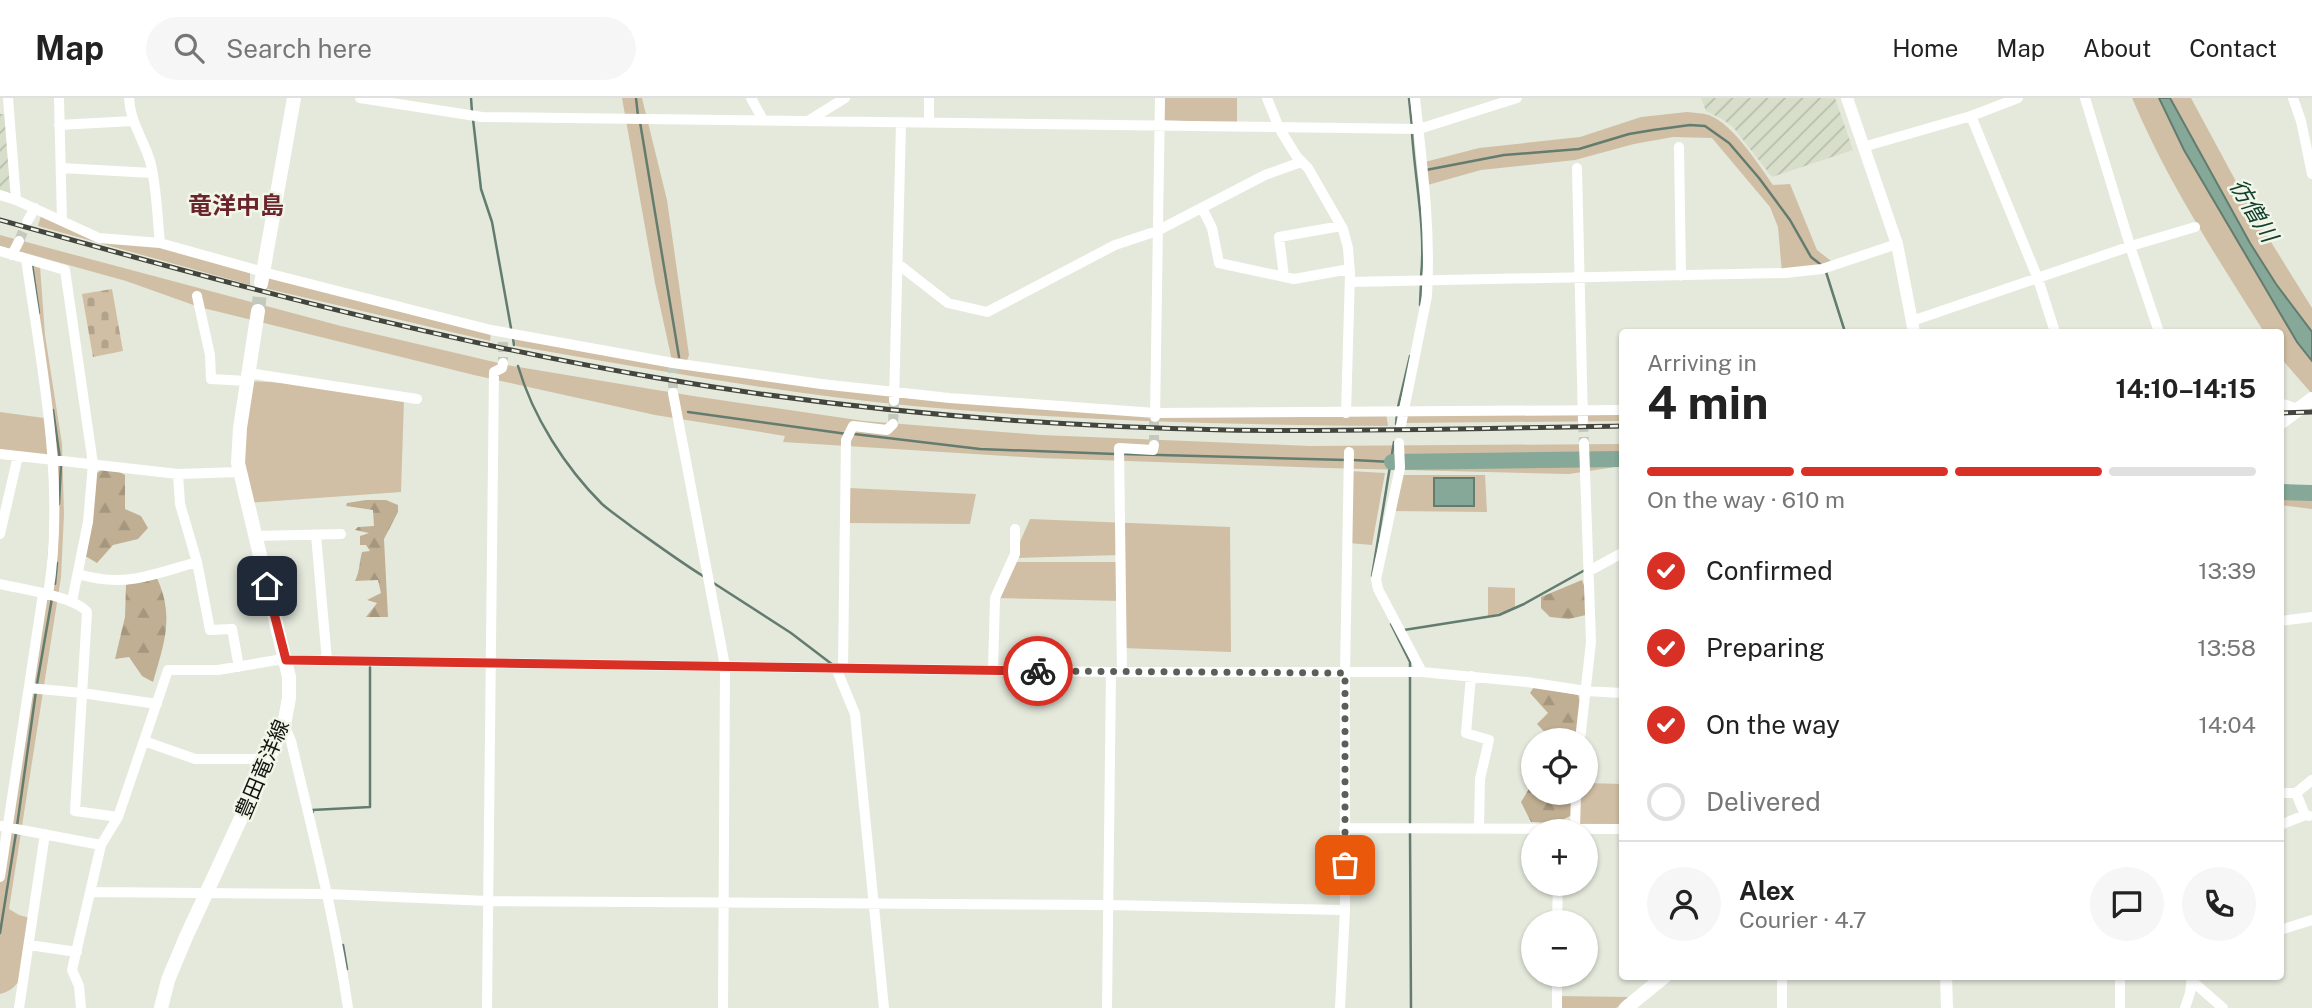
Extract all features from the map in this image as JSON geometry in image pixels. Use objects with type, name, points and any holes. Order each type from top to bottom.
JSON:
[{"type":"main road","points":[[262,278],[294,98]]},
{"type":"main road","name":"豊田竜洋線","points":[[160,1008],[167,981],[270,759],[284,725],[289,698],[286,660],[240,472],[240,428],[258,311]]},
{"type":"main road","points":[[2284,420],[2312,399]]},
{"type":"main road","points":[[1626,1008],[1660,980]]},
{"type":"street","points":[[8,98],[4,111],[16,200]]},
{"type":"street","points":[[59,98],[62,221]]},
{"type":"street","points":[[129,98],[132,121],[149,158],[160,243]]},
{"type":"street","points":[[360,98],[482,117],[1419,129],[1517,98]]},
{"type":"street","points":[[751,98],[763,120]]},
{"type":"street","points":[[808,121],[845,98]]},
{"type":"street","points":[[929,98],[929,123]]},
{"type":"street","points":[[1155,417],[1160,98]]},
{"type":"street","points":[[1267,98],[1279,128],[1301,162],[1308,168],[1341,226],[1348,248],[1350,282],[1346,413]]},
{"type":"street","points":[[1403,419],[1428,281],[1427,237],[1415,98]]},
{"type":"street","points":[[1847,98],[1897,244],[1913,327],[2131,246],[2195,227]]},
{"type":"street","points":[[1863,147],[1971,116],[2018,98]]},
{"type":"street","points":[[2085,98],[2158,329]]},
{"type":"street","points":[[2293,98],[2307,120],[2312,174]]},
{"type":"street","points":[[1971,116],[2038,279],[2054,329]]},
{"type":"street","points":[[60,125],[132,121]]},
{"type":"street","points":[[895,396],[901,123]]},
{"type":"street","points":[[1679,147],[1681,275]]},
{"type":"street","points":[[898,264],[947,303],[987,312],[1115,245],[1157,231],[1265,175],[1301,162]]},
{"type":"street","points":[[61,168],[152,173]]},
{"type":"street","points":[[1577,168],[1583,416]]},
{"type":"street","points":[[0,195],[99,237],[160,243],[262,278],[503,337],[895,396],[950,398],[1155,417],[1346,413],[1403,419],[1583,416],[1619,410]]},
{"type":"street","points":[[27,222],[35,208]]},
{"type":"street","points":[[1202,208],[1212,228],[1219,263],[1294,279],[1350,269]]},
{"type":"street","points":[[1284,277],[1279,237],[1341,226]]},
{"type":"street","points":[[12,255],[19,241]]},
{"type":"street","points":[[1350,282],[1785,273],[1822,269],[1897,244]]},
{"type":"street","points":[[0,251],[65,270],[93,464],[88,522],[72,601]]},
{"type":"street","points":[[0,877],[4,826],[52,565],[54,460],[26,259]]},
{"type":"street","points":[[197,296],[210,355],[211,379],[248,377],[417,399]]},
{"type":"street","points":[[487,1008],[494,372],[502,368],[503,363]]},
{"type":"street","points":[[673,393],[725,666],[723,1008]]},
{"type":"street","points":[[2284,404],[2298,409]]},
{"type":"street","points":[[884,1008],[855,714],[839,668],[846,440],[853,426],[887,430],[893,424]]},
{"type":"street","points":[[1399,443],[1399,468],[1376,579],[1378,589],[1422,672]]},
{"type":"street","points":[[1581,728],[1591,642],[1584,443]]},
{"type":"street","points":[[1107,1008],[1117,672],[1119,449],[1153,450],[1154,445]]},
{"type":"street","points":[[1340,1008],[1345,909],[1349,452]]},
{"type":"street","points":[[0,454],[178,474],[240,472]]},
{"type":"street","points":[[0,534],[18,456]]},
{"type":"street","points":[[178,474],[180,504],[197,562],[210,630],[232,629],[239,667]]},
{"type":"street","points":[[993,670],[995,598],[1014,554],[1015,528]]},
{"type":"street","points":[[255,536],[341,534]]},
{"type":"street","points":[[316,535],[327,661]]},
{"type":"street","points":[[1589,571],[1619,555]]},
{"type":"street","points":[[78,574],[99,580],[125,582],[197,562]]},
{"type":"street","points":[[0,584],[72,601],[84,607],[87,612],[75,811],[118,817]]},
{"type":"street","points":[[2284,620],[2312,617]]},
{"type":"street","points":[[81,1008],[79,986],[72,971],[101,845],[118,817],[168,670],[218,670],[286,660],[1117,672],[1422,672],[1619,693]]},
{"type":"street","points":[[1471,676],[1466,733],[1489,740],[1480,779],[1479,828]]},
{"type":"street","points":[[29,688],[82,692],[157,704]]},
{"type":"street","points":[[284,725],[291,741],[327,894],[341,958],[348,1008]]},
{"type":"street","points":[[144,741],[195,759],[270,759]]},
{"type":"street","points":[[2284,793],[2296,793],[2312,780]]},
{"type":"street","points":[[2284,824],[2309,816],[2296,793]]},
{"type":"street","points":[[4,826],[101,845]]},
{"type":"street","points":[[1344,828],[1521,829]]},
{"type":"street","points":[[1598,828],[1619,829]]},
{"type":"street","points":[[19,1008],[45,834]]},
{"type":"street","points":[[90,892],[327,894],[488,901],[874,902],[1345,909]]},
{"type":"street","points":[[2284,929],[2312,920]]},
{"type":"street","points":[[29,945],[76,952]]},
{"type":"street","points":[[1782,980],[1782,1008]]},
{"type":"street","points":[[1946,980],[1948,1008]]},
{"type":"street","points":[[2120,980],[2120,1008]]},
{"type":"street","points":[[2185,1008],[2192,980]]},
{"type":"street","points":[[2193,980],[2223,1008]]},
{"type":"street","points":[[1557,987],[1557,1008]]},
{"type":"shaded area","points":[[1701,98],[1835,98],[1853,150],[1772,177],[1733,127],[1706,111]]},
{"type":"shaded area","points":[[2159,98],[2170,98],[2250,243],[2276,284],[2312,332],[2312,361],[2297,342],[2184,150]]},
{"type":"shaded area","points":[[0,114],[5,114],[11,194],[0,191]]},
{"type":"shaded area","points":[[1434,478],[1474,478],[1474,506],[1434,506]]},
{"type":"green space","points":[[622,98],[642,98],[667,200],[689,355],[686,363],[755,374],[1153,413],[1386,413],[1388,426],[1150,421],[913,406],[764,387],[516,346],[514,337],[672,361],[655,283]]},
{"type":"green space","points":[[1163,98],[1237,98],[1237,123],[1160,120]]},
{"type":"green space","points":[[2132,98],[2191,98],[2253,213],[2312,308],[2312,394],[2284,362],[2284,329],[2262,329],[2176,188]]},
{"type":"green space","points":[[1687,112],[1709,115],[1718,120],[1745,146],[1773,185],[1790,184],[1817,250],[1835,264],[1782,273],[1778,227],[1770,207],[1712,138],[1673,137],[1575,160],[1481,170],[1424,186],[1421,163],[1479,148],[1580,137],[1641,117]]},
{"type":"green space","points":[[42,212],[98,237],[160,243],[250,269],[250,285],[38,226]]},
{"type":"green space","points":[[0,235],[341,326],[507,365],[864,421],[1041,435],[1310,446],[1619,444],[1619,466],[1569,474],[1326,468],[1040,458],[783,442],[785,436],[655,415],[474,375],[199,307],[126,281],[0,246]]},
{"type":"green space","points":[[28,263],[40,266],[45,335],[62,444],[64,514],[61,577],[9,909],[30,918],[28,952],[18,983],[0,994],[0,877],[45,593],[54,460],[0,451],[0,412],[44,418]]},
{"type":"green space","points":[[267,273],[491,332],[490,341],[264,288]]},
{"type":"green space","points":[[112,289],[123,351],[93,357],[82,294]]},
{"type":"green space","points":[[247,381],[325,385],[404,398],[401,492],[247,503],[241,417]]},
{"type":"green space","points":[[1619,410],[1619,421],[1402,423],[1404,413]]},
{"type":"green space","points":[[108,466],[125,475],[125,509],[141,516],[148,528],[138,539],[113,545],[97,563],[82,554],[92,476]]},
{"type":"green space","points":[[1349,471],[1385,473],[1372,545],[1348,543]]},
{"type":"green space","points":[[1398,475],[1485,475],[1487,512],[1390,511]]},
{"type":"green space","points":[[2284,484],[2312,486],[2312,509],[2284,506]]},
{"type":"green space","points":[[849,488],[976,494],[970,524],[848,523]]},
{"type":"green space","points":[[386,500],[398,505],[398,512],[384,539],[388,617],[366,617],[377,603],[367,600],[381,593],[378,580],[355,581],[362,552],[370,551],[366,545],[360,545],[360,536],[369,533],[355,530],[358,527],[374,526],[373,510],[346,506],[347,503]]},
{"type":"green space","points":[[1030,519],[1230,527],[1231,652],[1122,648],[1121,601],[995,598],[1011,562],[1120,562],[1120,555],[1013,558]]},
{"type":"green space","points":[[155,574],[165,602],[166,628],[153,682],[142,676],[129,657],[115,659],[125,617],[126,585]]},
{"type":"green space","points":[[1582,580],[1590,602],[1590,614],[1569,619],[1550,617],[1541,608],[1541,597]]},
{"type":"green space","points":[[1488,587],[1515,588],[1515,608],[1488,617]]},
{"type":"green space","points":[[1534,687],[1578,695],[1584,714],[1582,728],[1541,728],[1537,724],[1548,713],[1530,693]]},
{"type":"green space","points":[[1598,783],[1619,784],[1619,829],[1598,828],[1598,819],[1575,819],[1576,805],[1598,805]]},
{"type":"green space","points":[[1522,805],[1575,805],[1576,811],[1563,819],[1530,819]]},
{"type":"green space","points":[[1557,996],[1630,997],[1616,1008],[1558,1008]]},
{"type":"waterway","points":[[471,98],[472,112]]},
{"type":"waterway","points":[[636,98],[638,116]]},
{"type":"waterway","points":[[1409,98],[1412,127]]},
{"type":"waterway","points":[[473,119],[481,189],[492,222],[511,328]]},
{"type":"waterway","points":[[640,122],[679,357]]},
{"type":"waterway","points":[[1426,170],[1504,155],[1579,149],[1653,130],[1690,125],[1705,126],[1729,143],[1759,178],[1790,220],[1811,257],[1820,264]]},
{"type":"waterway","points":[[1412,133],[1421,223],[1421,277]]},
{"type":"waterway","points":[[32,264],[39,313]]},
{"type":"waterway","points":[[1826,272],[1844,329]]},
{"type":"waterway","points":[[1420,305],[1421,283]]},
{"type":"waterway","points":[[513,338],[514,345]]},
{"type":"waterway","points":[[1398,407],[1410,356]]},
{"type":"waterway","points":[[518,366],[541,422],[563,458],[588,490],[613,513],[703,576]]},
{"type":"waterway","points":[[53,410],[60,459]]},
{"type":"waterway","points":[[688,412],[847,434]]},
{"type":"waterway","points":[[1396,424],[1397,414]]},
{"type":"waterway","points":[[854,434],[980,449],[1115,454]]},
{"type":"waterway","points":[[1372,576],[1394,442]]},
{"type":"waterway","points":[[1122,454],[1346,460]]},
{"type":"waterway","points":[[1392,462],[1619,459]]},
{"type":"waterway","points":[[1353,460],[1392,462]]},
{"type":"waterway","points":[[59,504],[61,465]]},
{"type":"waterway","points":[[2284,492],[2312,493]]},
{"type":"waterway","points":[[55,584],[57,563]]},
{"type":"waterway","points":[[1404,630],[1499,615],[1585,570]]},
{"type":"waterway","points":[[712,582],[791,633],[833,665]]},
{"type":"waterway","points":[[37,684],[52,598]]},
{"type":"waterway","points":[[1391,624],[1410,662],[1410,669]]},
{"type":"waterway","points":[[313,812],[312,810],[370,807],[370,667]]},
{"type":"waterway","points":[[1410,675],[1410,826]]},
{"type":"waterway","points":[[17,826],[36,691]]},
{"type":"waterway","points":[[0,933],[16,833]]},
{"type":"waterway","points":[[1410,833],[1411,1008]]},
{"type":"waterway","points":[[343,945],[347,969]]},
{"type":"tunnel","points":[[19,241],[27,222]]},
{"type":"tunnel","points":[[258,311],[261,284]]},
{"type":"tunnel","points":[[503,342],[503,363]]},
{"type":"tunnel","points":[[673,363],[673,393]]},
{"type":"tunnel","points":[[893,424],[894,401]]},
{"type":"tunnel","points":[[1154,420],[1154,445]]},
{"type":"tunnel","points":[[1583,422],[1584,443]]},
{"type":"railway","points":[[0,220],[245,287],[492,346],[658,378],[799,399],[1012,420],[1155,428],[1325,430],[1619,426]]},
{"type":"railway","points":[[2284,413],[2312,412]]},
{"type":"way so far","points":[[1038,671],[1345,673],[1345,865]]},
{"type":"district","name":"竜洋中島","points":[[236,205]]},
{"type":"route","points":[[267,586],[286,660],[1038,671]]},
{"type":"water label","name":"彷僧川","points":[[2254,210]]}]
